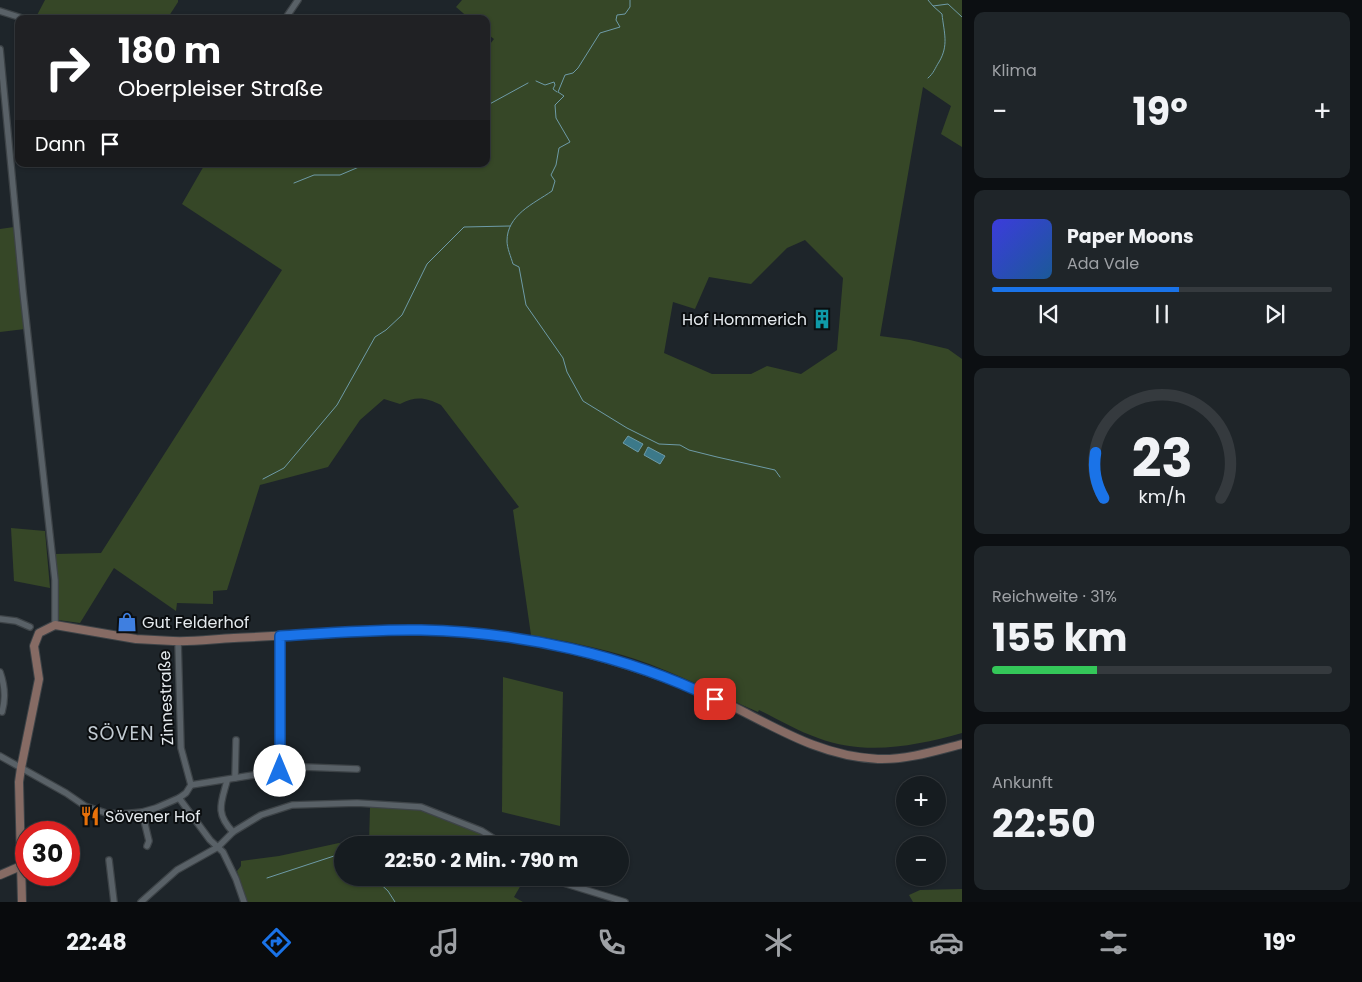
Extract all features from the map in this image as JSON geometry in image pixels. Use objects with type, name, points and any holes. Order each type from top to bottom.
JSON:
[{"type":"main road","points":[[20,821],[20,768],[40,679],[34,642],[39,632],[55,625],[136,638],[178,641],[358,631],[420,630],[513,638],[580,651],[645,670],[701,692],[821,749],[852,756],[879,759],[906,757],[962,744]]},
{"type":"main road","points":[[0,875],[15,867]]},
{"type":"main road","points":[[22,886],[22,902]]},
{"type":"street","points":[[288,15],[298,0]]},
{"type":"street","points":[[0,11],[15,16]]},
{"type":"street","points":[[0,49],[23,292],[55,580],[55,625]]},
{"type":"street","points":[[0,619],[16,621],[30,627]]},
{"type":"street","points":[[280,636],[280,771]]},
{"type":"street","name":"Zinnestraße","points":[[178,641],[181,748],[191,785]]},
{"type":"street","points":[[0,672],[4,685],[2,712]]},
{"type":"street","points":[[235,778],[236,740]]},
{"type":"street","points":[[0,756],[66,792],[85,806],[98,811],[122,814],[142,812],[179,798],[186,793],[191,785],[227,781],[235,778],[304,767],[357,769]]},
{"type":"street","points":[[227,781],[220,810],[222,819],[233,832]]},
{"type":"street","points":[[179,798],[210,840],[223,852],[233,870],[244,902]]},
{"type":"street","points":[[141,902],[177,870],[218,847],[233,832],[261,815],[292,805],[421,806],[490,836]]},
{"type":"street","points":[[142,812],[149,841],[147,846]]},
{"type":"street","points":[[109,860],[114,902]]},
{"type":"street","points":[[571,886],[625,902]]},
{"type":"green space","points":[[45,0],[178,0],[170,15],[37,15]]},
{"type":"green space","points":[[462,0],[962,0],[962,147],[941,134],[951,106],[923,87],[880,336],[910,340],[948,349],[962,359],[962,733],[926,742],[890,747],[854,747],[836,743],[803,732],[759,710],[758,712],[651,665],[596,648],[531,635],[513,510],[519,507],[441,405],[425,399],[411,400],[400,404],[384,399],[360,420],[328,467],[260,485],[227,590],[213,591],[213,604],[177,603],[176,611],[114,568],[80,623],[58,620],[55,554],[101,553],[282,270],[182,204],[203,167],[490,167],[490,44],[494,39],[490,36],[490,15],[465,15],[456,7]],"holes":[[[805,240],[843,278],[837,350],[801,374],[767,366],[751,374],[712,374],[664,353],[673,302],[695,309],[709,277],[751,284],[787,248]]]},
{"type":"green space","points":[[14,227],[25,329],[0,332],[0,229]]},
{"type":"green space","points":[[11,528],[45,531],[50,588],[14,581]]},
{"type":"green space","points":[[503,677],[563,692],[560,826],[502,812]]},
{"type":"green space","points":[[370,807],[405,807],[441,816],[484,836],[369,836]]},
{"type":"green space","points":[[334,844],[334,886],[520,886],[514,897],[523,902],[247,902],[237,871],[241,866],[241,861],[279,856]]},
{"type":"green space","points":[[962,889],[962,902],[913,902],[909,895],[920,890]]},
{"type":"water","points":[[628,436],[643,444],[638,452],[623,443]]},
{"type":"water","points":[[648,447],[665,456],[660,464],[644,455]]},
{"type":"waterway","points":[[630,0],[630,7],[625,14],[617,15],[616,20],[620,27],[600,33],[578,68],[573,73],[565,75],[558,92],[564,96],[555,105],[556,118],[570,142],[559,148],[556,165],[551,175],[555,181],[552,191],[522,211],[511,224],[507,241],[509,252],[513,264],[519,267],[526,305],[563,358],[567,372],[583,401],[627,428],[659,444],[680,445],[689,450],[775,470],[780,477]]},
{"type":"waterway","points":[[928,0],[933,6],[948,4],[962,17]]},
{"type":"waterway","points":[[928,78],[939,62],[945,44],[942,14],[933,6]]},
{"type":"waterway","points":[[536,81],[545,85],[554,82],[553,89],[557,92]]},
{"type":"waterway","points":[[490,104],[528,83]]},
{"type":"waterway","points":[[294,183],[314,175],[340,175],[359,167]]},
{"type":"waterway","points":[[263,479],[284,468],[337,405],[375,337],[386,330],[402,315],[427,264],[464,227],[510,226]]},
{"type":"waterway","points":[[396,803],[424,805]]},
{"type":"waterway","points":[[267,878],[334,856]]},
{"type":"waterway","points":[[383,886],[395,902]]},
{"type":"place","name":"Hof Hommerich","points":[[822,319]]},
{"type":"place","name":"Gut Felderhof","points":[[127,622]]},
{"type":"place","name":"Sövener Hof","points":[[90,816]]},
{"type":"district","name":"SÖVEN","points":[[121,733]]},
{"type":"route","points":[[280,771],[280,636],[358,631],[420,630],[541,642],[645,670],[715,699]]}]
